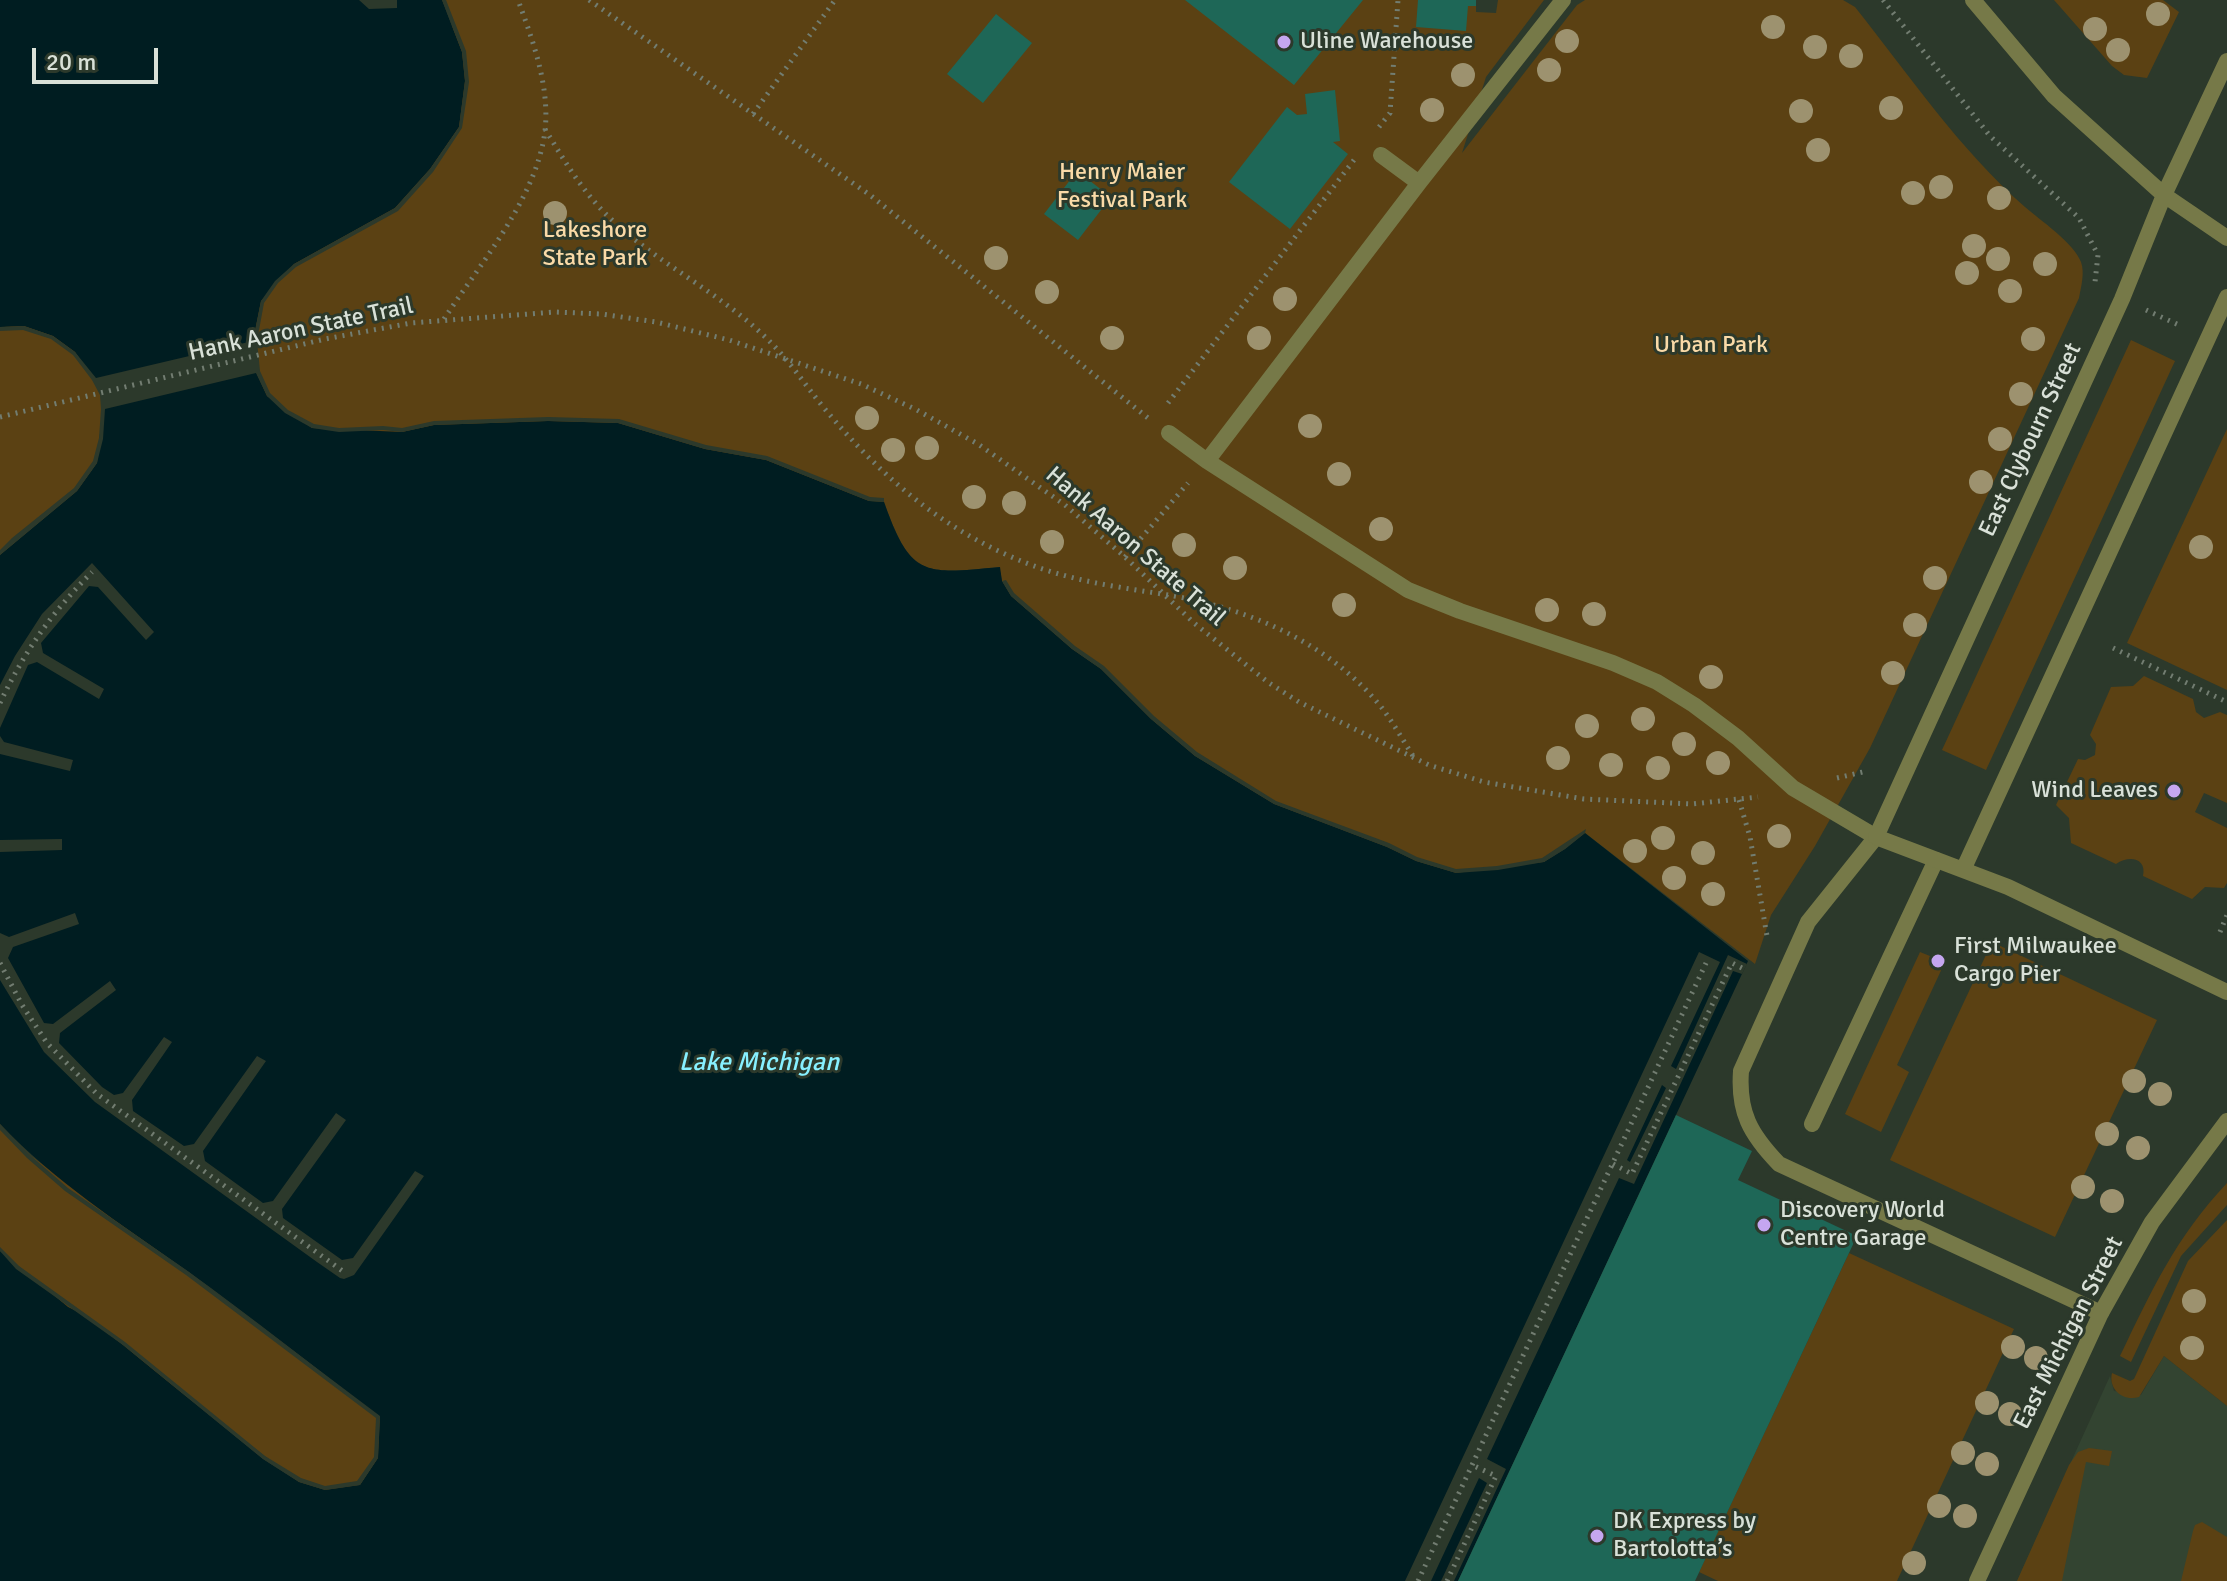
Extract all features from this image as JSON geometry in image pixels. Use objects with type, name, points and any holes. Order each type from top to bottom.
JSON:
[{"type":"street","points":[[1207,461],[1563,0]]},
{"type":"street","points":[[1973,0],[2054,96],[2164,195],[2227,238]]},
{"type":"street","name":"East Clybourn Street","points":[[2101,1313],[1779,1164],[1750,1129],[1739,1094],[1741,1071],[1808,922],[1876,837],[2122,299],[2164,195],[2227,61]]},
{"type":"street","points":[[1381,155],[1419,183]]},
{"type":"street","points":[[1963,870],[2227,297]]},
{"type":"street","points":[[1169,433],[1207,461],[1408,590],[1613,663],[1657,682],[1738,738],[1793,788],[1876,837],[2008,887],[2227,992]]},
{"type":"street","points":[[1812,1124],[1936,860]]},
{"type":"street","name":"East Michigan Street","points":[[1977,1581],[2101,1313],[2152,1222],[2227,1121]]},
{"type":"path","points":[[444,320],[525,193],[538,165],[545,129],[541,73],[518,0]]},
{"type":"path","points":[[589,0],[870,195],[1169,433]]},
{"type":"path","points":[[753,114],[835,0]]},
{"type":"path","points":[[1371,138],[1390,113],[1398,0]]},
{"type":"path","points":[[1883,0],[1990,136],[2079,218],[2098,255],[2094,286]]},
{"type":"path","points":[[545,129],[578,183],[602,210],[654,253],[723,300],[790,361],[822,405],[893,482],[954,527],[1005,554],[1087,583],[1163,594],[1233,610],[1271,624],[1306,642],[1360,684],[1382,709],[1416,759]]},
{"type":"path","points":[[1153,422],[1361,150]]},
{"type":"path","points":[[2146,310],[2190,330]]},
{"type":"path","name":"Hank Aaron State Trail","points":[[0,417],[325,339],[444,320],[555,312],[601,314],[671,326],[729,340],[861,384],[917,410],[978,444],[1065,505],[1215,641],[1269,683],[1299,702],[1416,759],[1484,782],[1584,799],[1692,804],[1739,800],[1867,771]]},
{"type":"path","points":[[1125,557],[1207,461]]},
{"type":"path","points":[[0,703],[42,627],[92,572]]},
{"type":"path","points":[[2113,648],[2227,702]]},
{"type":"path","points":[[1739,800],[1750,837],[1767,943]]},
{"type":"path","points":[[2220,932],[2227,915]]},
{"type":"path","points":[[0,963],[47,1043],[97,1094],[344,1272]]},
{"type":"path","points":[[1418,1581],[1706,963]]},
{"type":"path","points":[[1613,1164],[1632,1174],[1732,963],[1744,969]]},
{"type":"path","points":[[1447,1581],[1496,1476],[1472,1465]]},
{"type":"shaded area","points":[[2164,1356],[2227,1406],[2227,1581],[2017,1581],[2110,1376],[2114,1391],[2141,1395]]},
{"type":"green space","points":[[442,0],[1476,0],[1476,12],[1496,13],[1498,0],[1544,0],[1486,77],[1462,153],[1577,5],[1585,0],[1843,0],[1855,7],[1978,161],[2071,247],[2081,262],[2082,285],[2079,298],[1870,748],[1815,846],[1771,915],[1755,964],[1585,833],[1544,862],[1456,873],[1416,861],[1274,804],[1195,756],[1151,719],[1101,669],[1072,649],[1011,596],[1002,581],[999,567],[937,570],[912,558],[884,502],[97,463],[77,491],[0,555],[0,327],[261,301],[453,25]]},
{"type":"green space","points":[[2054,0],[2163,0],[2179,12],[2147,78],[2124,75],[2112,66]]},
{"type":"green space","points":[[2131,340],[2175,361],[1986,770],[1942,750]]},
{"type":"green space","points":[[2227,429],[2227,690],[2127,643]]},
{"type":"green space","points":[[2144,676],[2193,699],[2196,712],[2204,718],[2220,712],[2227,715],[2227,803],[2204,793],[2195,812],[2227,828],[2227,883],[2224,888],[2205,887],[2192,899],[2143,876],[2142,865],[2136,860],[2116,864],[2071,843],[2069,818],[2056,805],[2078,759],[2085,760],[2095,755],[2096,744],[2090,735],[2111,687],[2133,686]]},
{"type":"green space","points":[[1992,942],[2157,1020],[2055,1237],[1890,1160]]},
{"type":"green space","points":[[1920,952],[1945,962],[1897,1065],[1909,1072],[1881,1132],[1845,1114]]},
{"type":"green space","points":[[0,1124],[30,1155],[380,1416],[378,1458],[360,1485],[325,1490],[299,1482],[123,1345],[68,1307],[0,1251]]},
{"type":"green space","points":[[2227,1183],[2227,1205],[2181,1256],[2131,1362],[2120,1356],[2179,1244]]},
{"type":"green space","points":[[2227,1220],[2227,1406],[2164,1356],[2139,1397],[2122,1396],[2112,1384],[2112,1373],[2130,1381],[2134,1379],[2188,1261]]},
{"type":"green space","points":[[1849,1253],[2014,1329],[1897,1581],[1718,1581],[1699,1572]]},
{"type":"green space","points":[[2089,1448],[2112,1451],[2109,1466],[2086,1462],[2062,1581],[2017,1581],[2069,1465],[2078,1452]]},
{"type":"green space","points":[[2202,1522],[2227,1537],[2227,1581],[2181,1581],[2195,1525]]},
{"type":"water","name":"Lake Michigan","points":[[0,0],[442,0],[462,52],[465,81],[459,127],[430,169],[395,208],[294,264],[261,301],[253,341],[256,372],[267,396],[312,428],[402,432],[434,425],[548,421],[618,423],[705,449],[766,460],[869,501],[884,502],[903,545],[913,558],[937,570],[1000,567],[1002,581],[1011,596],[1072,649],[1101,669],[1151,719],[1195,756],[1274,804],[1416,861],[1456,873],[1544,862],[1585,833],[1748,961],[1458,1581],[0,1581],[0,1251],[68,1307],[123,1345],[263,1459],[299,1482],[325,1490],[360,1485],[378,1458],[380,1417],[235,1306],[66,1184],[0,1124],[0,555],[77,491],[97,463],[104,394],[75,352],[53,336],[24,326],[0,327]]},
{"type":"pier","points":[[359,0],[397,0],[397,8],[369,9]]},
{"type":"pier","points":[[442,0],[446,0],[466,51],[469,82],[462,128],[433,172],[398,211],[296,267],[278,283],[264,303],[257,341],[260,371],[270,393],[288,410],[314,424],[339,428],[402,428],[434,421],[548,417],[619,419],[706,445],[767,456],[870,497],[884,498],[884,502],[869,501],[766,460],[705,449],[618,423],[548,421],[434,425],[402,432],[339,432],[312,428],[285,413],[267,396],[256,373],[105,409],[103,439],[97,463],[77,491],[0,555],[0,550],[12,538],[74,488],[93,461],[99,438],[101,409],[100,395],[73,355],[51,339],[23,330],[0,331],[0,327],[24,326],[53,336],[75,352],[96,378],[253,341],[261,301],[275,281],[294,264],[395,208],[430,169],[459,127],[465,81],[462,52]]},
{"type":"pier","points":[[92,563],[154,632],[146,640],[98,587],[89,586],[41,643],[43,653],[104,689],[99,699],[37,662],[28,665],[0,728],[0,685],[15,656],[42,614]]},
{"type":"pier","points":[[1006,580],[1014,593],[1075,646],[1104,666],[1154,716],[1197,752],[1276,801],[1389,843],[1417,857],[1456,869],[1542,858],[1586,829],[1585,833],[1544,862],[1456,873],[1416,861],[1274,804],[1195,756],[1151,719],[1101,669],[1072,649],[1011,596],[1002,581]]},
{"type":"pier","points":[[0,736],[4,742],[73,760],[70,771],[0,754]]},
{"type":"pier","points":[[62,839],[62,850],[0,852],[0,840]]},
{"type":"pier","points":[[75,913],[79,924],[13,947],[8,958],[44,1023],[53,1024],[110,981],[116,990],[60,1033],[59,1043],[102,1087],[114,1095],[123,1093],[164,1037],[172,1042],[132,1100],[133,1111],[184,1146],[194,1144],[257,1056],[266,1061],[203,1151],[205,1161],[263,1203],[273,1201],[336,1113],[346,1120],[282,1209],[283,1218],[342,1260],[353,1258],[415,1171],[424,1176],[354,1275],[340,1278],[317,1262],[95,1102],[44,1052],[0,980],[0,933],[9,937]]},
{"type":"pier","points":[[1699,952],[1720,962],[1671,1066],[1676,1069],[1728,955],[1747,964],[1742,974],[1733,971],[1634,1184],[1619,1178],[1487,1459],[1506,1469],[1454,1581],[1441,1581],[1487,1483],[1479,1478],[1431,1581],[1405,1581]],"holes":[[[1662,1085],[1666,1088],[1630,1162],[1627,1160]]]},
{"type":"pier","points":[[0,1124],[68,1188],[189,1272],[380,1416],[378,1458],[360,1485],[325,1490],[299,1482],[263,1459],[123,1345],[16,1269],[0,1247],[19,1266],[125,1342],[265,1456],[301,1478],[325,1486],[357,1481],[374,1457],[376,1418],[186,1275],[65,1191],[27,1158],[0,1130]]},
{"type":"building","name":"Uline Warehouse","points":[[1185,0],[1363,0],[1294,85]]},
{"type":"building","points":[[1418,0],[1476,0],[1476,6],[1468,6],[1466,31],[1416,27]]},
{"type":"building","points":[[996,14],[1032,43],[983,103],[947,74]]},
{"type":"building","points":[[1335,90],[1340,141],[1333,142],[1348,154],[1290,229],[1229,182],[1287,107],[1297,115],[1307,114],[1305,94]]},
{"type":"building","points":[[1077,171],[1111,197],[1078,240],[1044,214]]},
{"type":"building","points":[[1676,1115],[1752,1151],[1738,1180],[1857,1236],[1695,1581],[1458,1581]]},
{"type":"place","name":"Uline Warehouse","points":[[1284,42]]},
{"type":"place","name":"Wind Leaves","points":[[2174,791]]},
{"type":"place","name":"First Milwaukee Cargo Pier","points":[[1938,961]]},
{"type":"place","name":"Discovery World Centre Garage","points":[[1764,1225]]},
{"type":"place","name":"DK Express by Bartolotta’s","points":[[1597,1536]]},
{"type":"park label","name":"Henry Maier Festival Park","points":[[1122,187]]},
{"type":"park label","name":"Lakeshore State Park","points":[[595,245]]},
{"type":"park label","name":"Urban Park","points":[[1711,346]]}]
